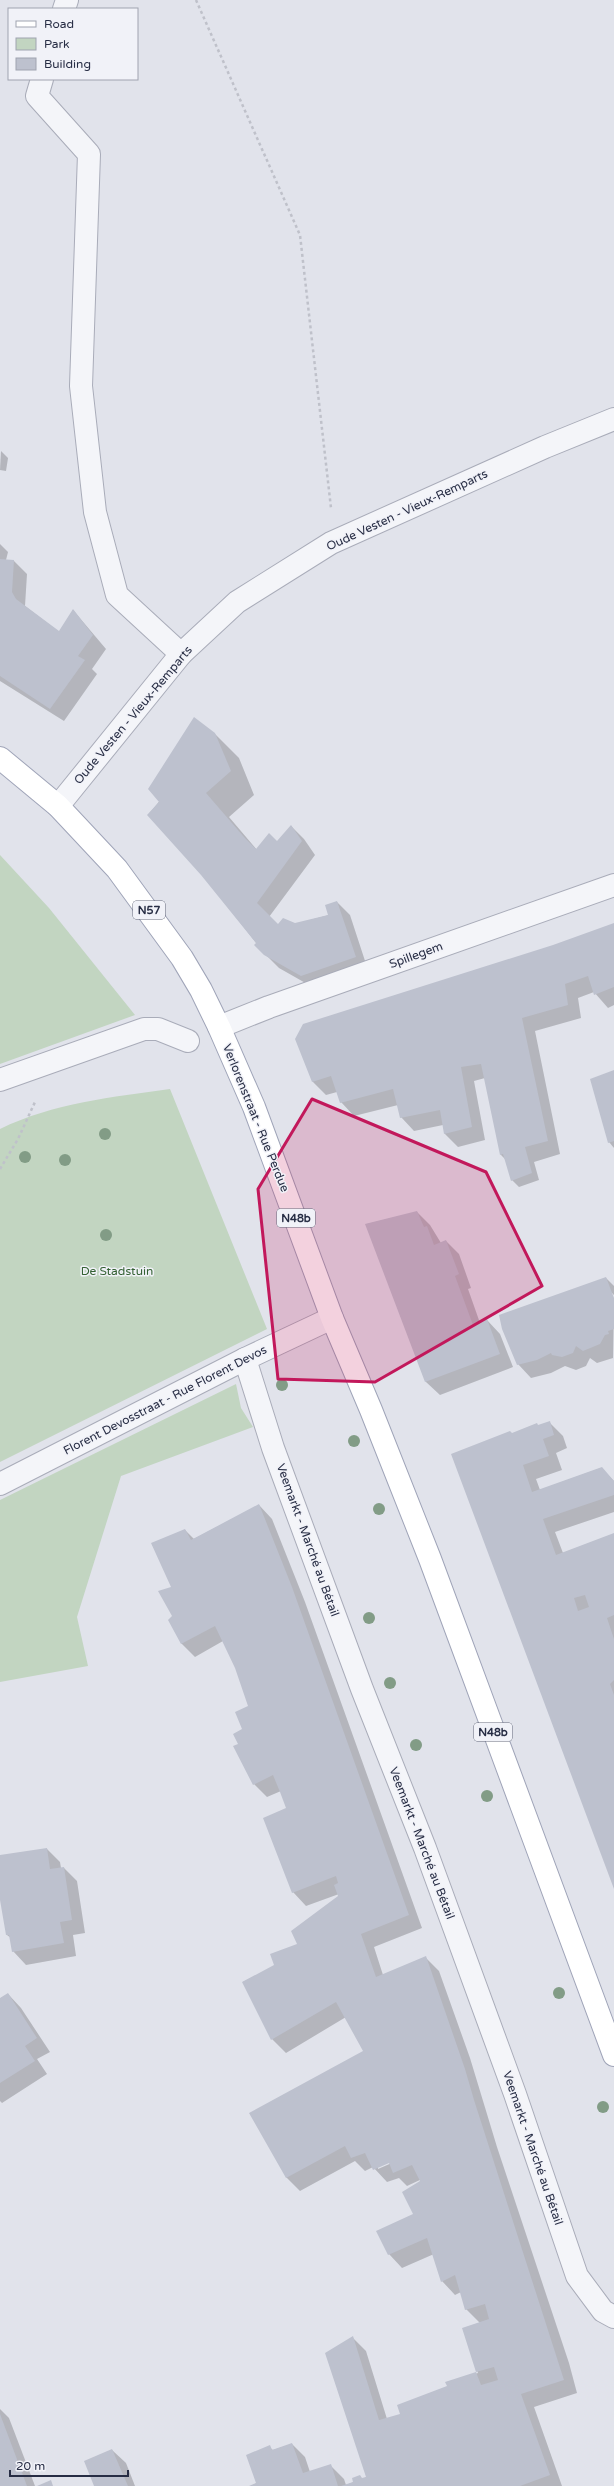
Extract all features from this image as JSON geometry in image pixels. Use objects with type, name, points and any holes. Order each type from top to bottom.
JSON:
[{"type":"main road","name":"N57","points":[[0,758],[58,806],[89,836],[147,907],[201,990],[219,1027]]},
{"type":"main road","name":"Verlorenstraat - Rue Perdue","points":[[219,1027],[254,1107],[332,1318],[371,1410],[430,1559],[614,2055]]},
{"type":"street","points":[[42,80],[37,96],[89,154],[81,386],[95,512],[117,595],[181,654]]},
{"type":"street","name":"Oude Vesten - Vieux-Remparts","points":[[58,806],[181,654],[237,602],[331,543],[545,447],[614,419]]},
{"type":"street","name":"Spillegem","points":[[219,1027],[269,1007],[614,884]]},
{"type":"street","points":[[0,1080],[144,1029],[158,1029],[188,1041]]},
{"type":"street","name":"Florent Devosstraat - Rue Florent Devos","points":[[0,1484],[244,1359],[332,1318]]},
{"type":"street","name":"Veemarkt - Marché au Bétail","points":[[244,1359],[273,1448],[362,1689],[425,1848],[515,2094],[577,2276],[603,2311],[614,2317]]},
{"type":"path","points":[[196,0],[300,235],[331,495],[331,543]]},
{"type":"path","points":[[0,1169],[18,1139],[36,1099]]},
{"type":"highlighted area","points":[[312,1099],[486,1172],[542,1286],[375,1382],[278,1379],[258,1189]]},
{"type":"green space","points":[[0,855],[49,908],[135,1015],[0,1064]]},
{"type":"green space","name":"De Stadstuin","points":[[170,1089],[267,1329],[0,1462],[0,1129],[20,1120],[62,1107],[105,1098]]},
{"type":"green space","points":[[236,1384],[241,1408],[253,1427],[121,1476],[77,1617],[88,1666],[0,1682],[0,1500]]},
{"type":"building","points":[[0,559],[14,560],[12,592],[16,599],[59,631],[73,609],[93,635],[78,656],[85,660],[50,709],[0,676]]},
{"type":"building","points":[[194,717],[215,733],[231,771],[206,793],[244,837],[256,849],[269,833],[277,841],[291,825],[302,841],[257,903],[278,924],[283,918],[295,923],[328,915],[325,905],[337,901],[356,957],[301,976],[264,955],[254,945],[256,943],[201,875],[147,815],[159,802],[148,789]]},
{"type":"building","points":[[614,923],[614,987],[594,995],[588,976],[565,984],[568,1005],[522,1018],[548,1141],[525,1147],[532,1173],[511,1181],[503,1154],[500,1155],[481,1064],[461,1067],[472,1127],[444,1134],[440,1110],[400,1118],[393,1089],[340,1103],[331,1076],[312,1082],[295,1039],[303,1024],[553,945]]},
{"type":"building","points":[[614,1070],[614,1141],[608,1143],[590,1079]]},
{"type":"building","points":[[417,1211],[424,1227],[427,1226],[434,1245],[446,1240],[459,1274],[455,1276],[473,1325],[487,1319],[500,1354],[425,1382],[365,1224]]},
{"type":"building","points":[[606,1277],[614,1298],[614,1329],[608,1331],[609,1334],[605,1335],[600,1344],[583,1351],[576,1346],[573,1353],[562,1357],[552,1355],[551,1353],[537,1360],[517,1365],[502,1329],[499,1315]]},
{"type":"building","points":[[550,1421],[554,1435],[543,1439],[549,1456],[523,1465],[532,1492],[602,1467],[614,1481],[614,1495],[543,1519],[556,1555],[614,1533],[614,1615],[607,1618],[614,1639],[614,1680],[610,1684],[614,1695],[614,1889],[451,1454],[510,1431],[512,1433],[537,1423],[538,1425]],"holes":[[[585,1595],[589,1607],[578,1611],[574,1598]]]},
{"type":"building","points":[[259,1504],[292,1587],[409,1915],[361,1934],[376,1977],[426,1956],[465,2069],[564,2380],[521,2394],[550,2475],[520,2486],[341,2486],[353,2482],[352,2478],[360,2475],[362,2478],[366,2477],[325,2353],[353,2336],[379,2420],[400,2414],[397,2405],[447,2386],[445,2382],[476,2372],[462,2328],[489,2319],[485,2304],[465,2310],[455,2275],[441,2282],[427,2238],[388,2255],[376,2231],[413,2214],[402,2192],[420,2181],[412,2165],[393,2173],[389,2163],[373,2170],[365,2153],[351,2158],[345,2146],[286,2178],[249,2113],[363,2051],[336,2002],[271,2040],[242,1982],[274,1965],[270,1954],[297,1944],[291,1931],[338,1896],[334,1885],[338,1883],[336,1876],[292,1893],[263,1818],[286,1808],[280,1792],[273,1775],[253,1785],[233,1746],[238,1744],[233,1734],[242,1729],[235,1712],[248,1706],[235,1668],[215,1626],[181,1644],[168,1620],[172,1616],[158,1591],[171,1587],[151,1543],[185,1529],[191,1540]],"holes":[[[494,2367],[498,2380],[481,2385],[476,2372]]]},
{"type":"building","points":[[47,1848],[50,1869],[64,1867],[72,1920],[60,1922],[64,1943],[12,1952],[9,1935],[6,1935],[0,1900],[0,1855]]},
{"type":"building","points":[[8,1993],[37,2038],[25,2046],[35,2061],[0,2083],[0,1998]]},
{"type":"building","points":[[0,2414],[27,2486],[0,2486]]},
{"type":"building","points":[[292,2443],[303,2473],[331,2464],[338,2486],[249,2486],[256,2483],[246,2455],[270,2445],[272,2450]]},
{"type":"building","points":[[112,2449],[128,2486],[94,2486],[84,2461]]},
{"type":"building","points":[[51,2480],[53,2486],[37,2486]]}]
